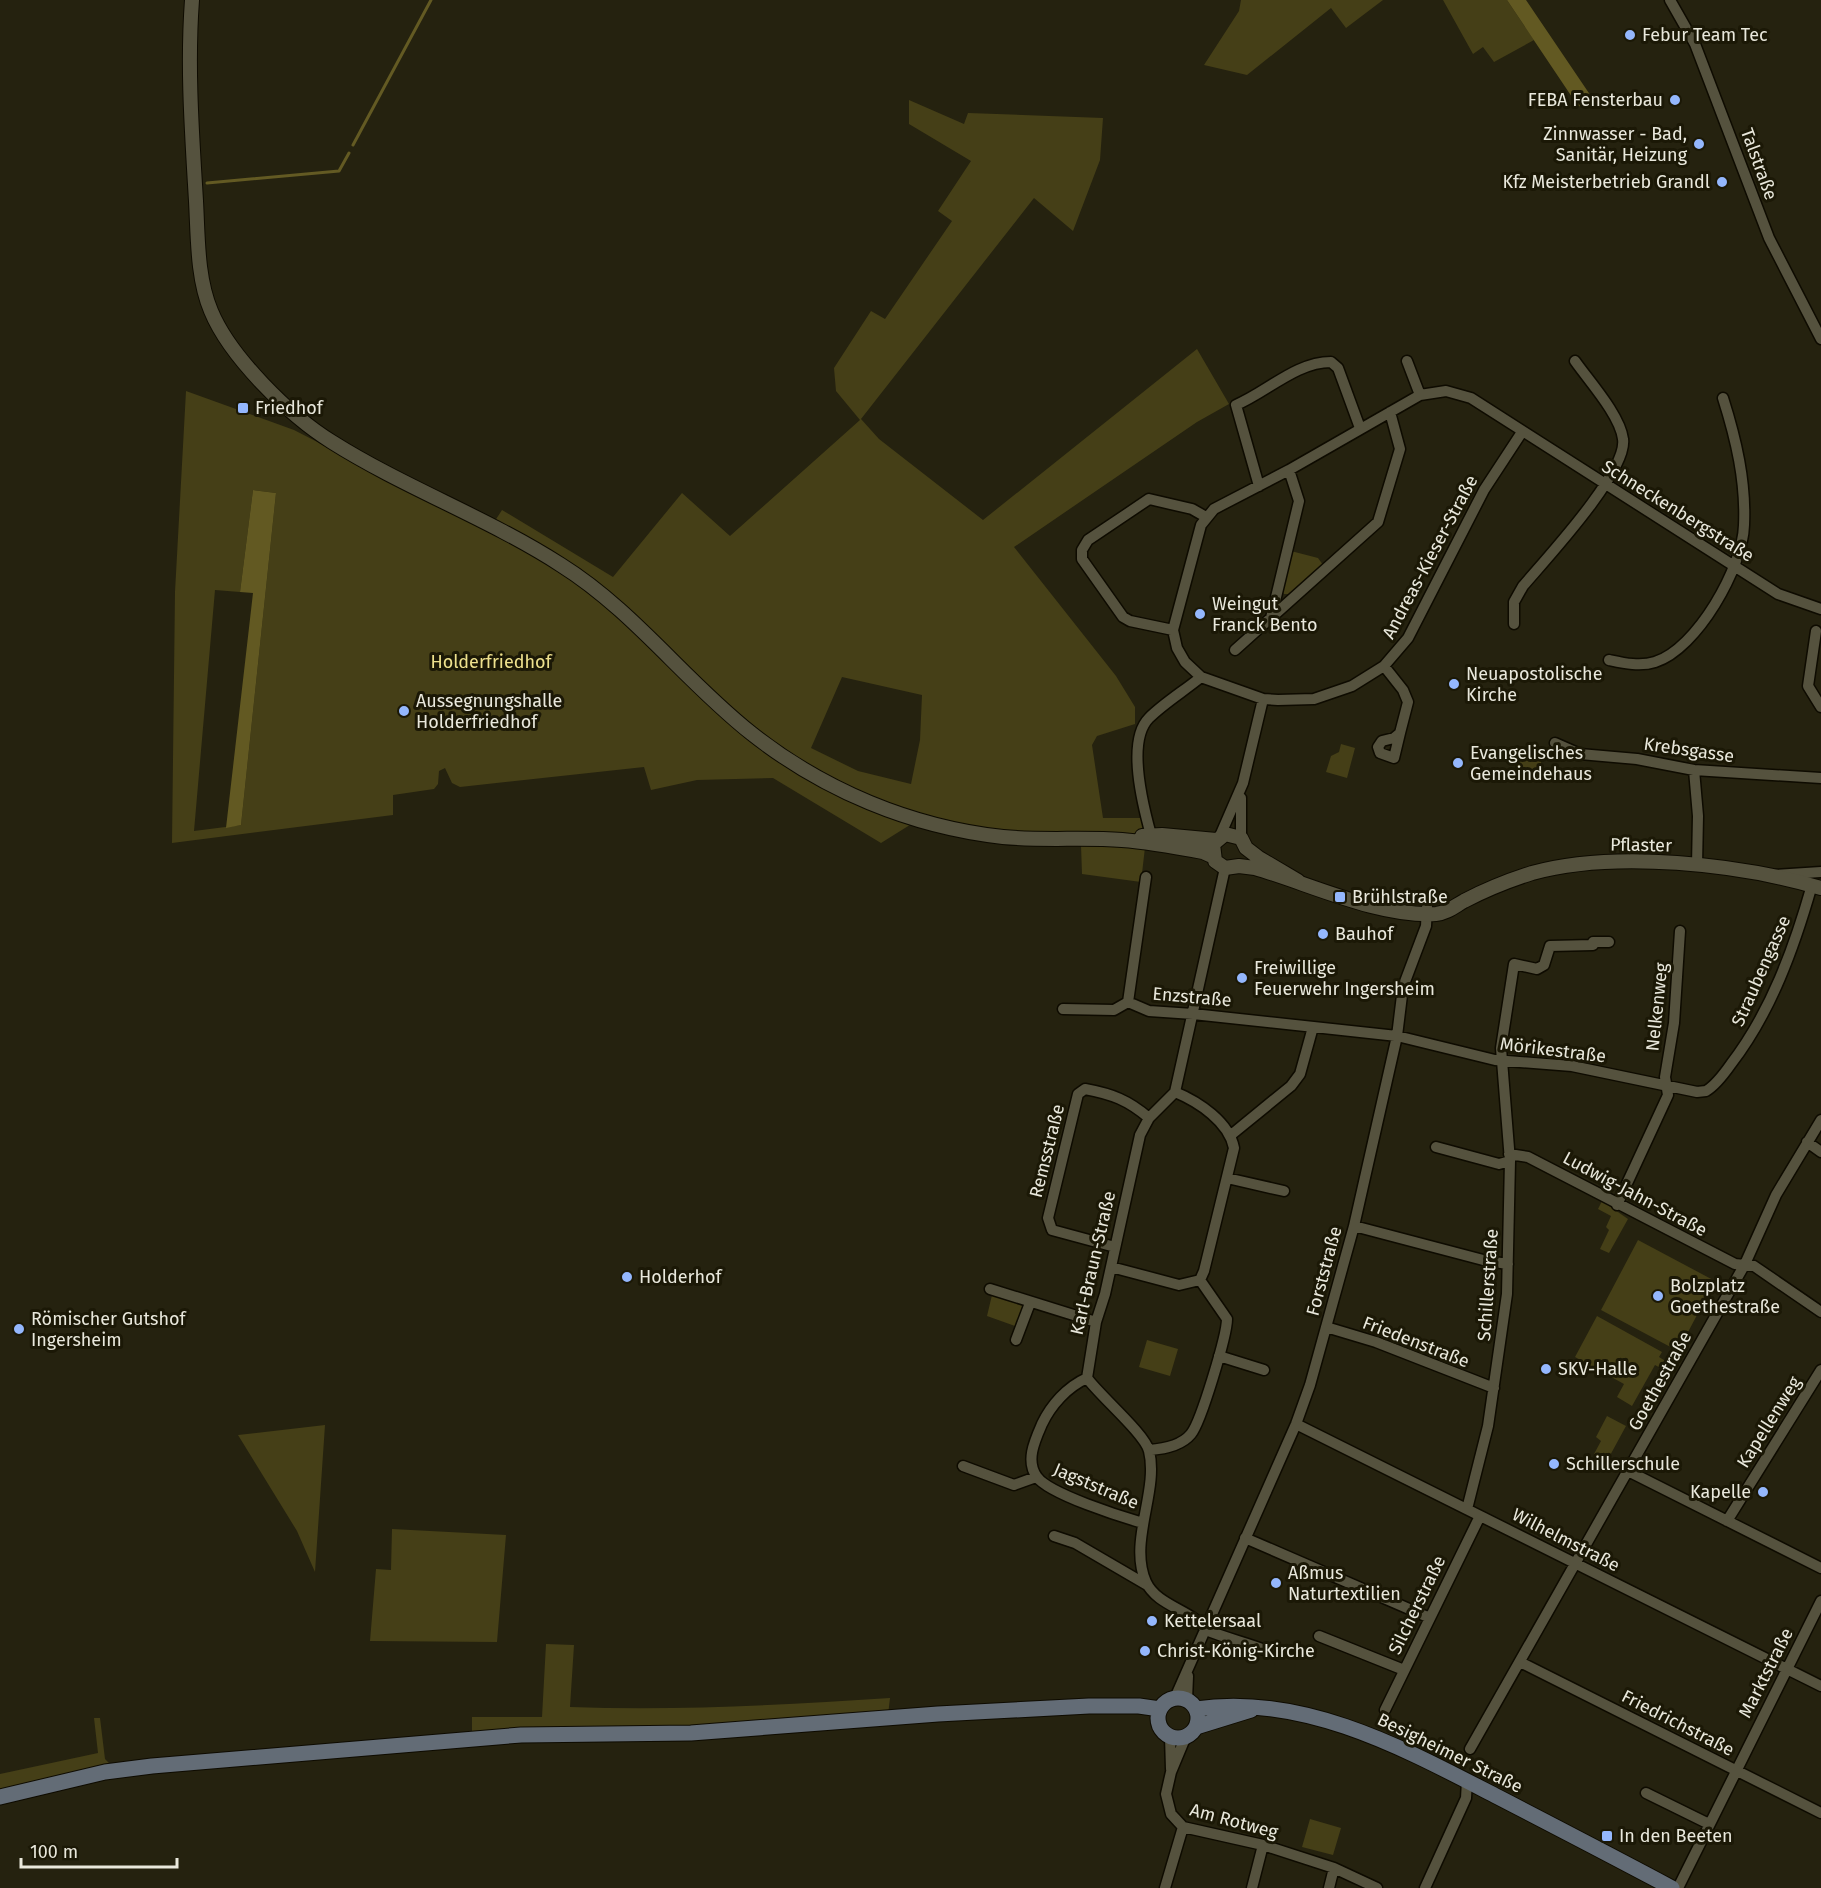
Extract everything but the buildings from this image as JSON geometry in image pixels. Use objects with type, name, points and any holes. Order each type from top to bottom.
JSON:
[{"type":"main road","name":"Besigheimer Straße","points":[[1159,1715],[1166,1702],[1186,1702],[1305,1714],[1347,1726],[1404,1749],[1672,1888]]},
{"type":"main road","points":[[1186,1702],[1191,1731]]},
{"type":"main road","points":[[0,1797],[114,1771],[521,1735],[703,1733],[938,1714],[1117,1706],[1159,1715],[1162,1730],[1170,1736],[1254,1709]]},
{"type":"street","points":[[192,0],[189,75],[197,216],[205,292],[212,312],[225,336],[276,397],[310,428],[350,453],[564,567],[606,598],[702,692],[750,733],[815,777],[854,797],[914,819],[998,836],[1070,840],[1119,839],[1151,835],[1218,838],[1230,834],[1298,881]]},
{"type":"street","name":"Talstraße","points":[[1670,0],[1695,44],[1769,238],[1821,339]]},
{"type":"street","points":[[1407,361],[1420,395]]},
{"type":"street","points":[[1514,624],[1514,602],[1523,586],[1605,485],[1621,456],[1624,441],[1615,418],[1575,361]]},
{"type":"street","points":[[1259,486],[1236,405],[1305,367],[1331,362],[1338,368],[1360,428]]},
{"type":"street","points":[[1206,517],[1192,509],[1149,499],[1088,540],[1082,550],[1082,559],[1123,617],[1138,623],[1173,630],[1186,574],[1206,517],[1230,499],[1259,486],[1420,395],[1446,391],[1458,393],[1522,432]]},
{"type":"street","points":[[1609,660],[1643,664],[1655,662],[1674,652],[1708,615],[1735,567],[1744,526],[1739,451],[1724,398]]},
{"type":"street","points":[[1235,650],[1378,522],[1400,449],[1390,412]]},
{"type":"street","name":"Schneckenbergstraße","points":[[1522,432],[1735,567],[1786,597],[1821,609]]},
{"type":"street","name":"Andreas-Kieser-Straße","points":[[1173,630],[1177,648],[1185,662],[1201,677],[1263,699],[1297,700],[1332,694],[1352,686],[1384,666],[1408,638],[1484,490],[1522,432]]},
{"type":"street","points":[[1271,619],[1299,501],[1288,470]]},
{"type":"street","points":[[1816,631],[1808,686],[1821,707]]},
{"type":"street","points":[[1384,666],[1403,690],[1408,702],[1400,733]]},
{"type":"street","points":[[1151,835],[1138,764],[1140,732],[1150,717],[1201,677]]},
{"type":"street","points":[[1200,1280],[1234,1148],[1231,1135],[1202,1107],[1175,1092],[1192,1014],[1232,867],[1246,853],[1239,821],[1242,783],[1263,699]]},
{"type":"street","name":"Krebsgasse","points":[[1555,743],[1580,754],[1637,759],[1694,770],[1821,778]]},
{"type":"street","points":[[1694,770],[1698,816],[1697,865]]},
{"type":"street","points":[[1212,856],[1242,783]]},
{"type":"street","points":[[1119,839],[1203,852],[1212,856],[1219,866],[1255,868],[1298,881]]},
{"type":"street","name":"Pflaster","points":[[1298,881],[1365,904],[1407,911],[1427,910],[1465,901],[1529,874],[1581,864],[1625,862],[1697,865],[1769,876],[1816,887]]},
{"type":"street","points":[[1769,876],[1788,872],[1801,874],[1821,872]]},
{"type":"street","name":"Enzstraße","points":[[1128,1002],[1146,877]]},
{"type":"street","name":"Straubengasse","points":[[1707,1091],[1746,1045],[1772,996],[1816,887]]},
{"type":"street","name":"Forststraße","points":[[1186,1702],[1188,1669],[1296,1424],[1326,1328],[1354,1226],[1397,1036],[1403,987],[1426,926],[1427,910]]},
{"type":"street","name":"Nelkenweg","points":[[1617,1205],[1668,1095],[1665,1077],[1674,1023],[1680,932]]},
{"type":"street","name":"Schillerstraße","points":[[1467,1509],[1488,1426],[1508,1294],[1510,1161],[1501,1060],[1514,964],[1537,969],[1544,965],[1550,946],[1593,945],[1593,942],[1609,942]]},
{"type":"street","name":"Enzstraße","points":[[1128,1002],[1149,1011],[1397,1036]]},
{"type":"street","name":"Enzstraße","points":[[1063,1009],[1114,1010],[1128,1002]]},
{"type":"street","points":[[1231,1135],[1291,1086],[1300,1074],[1313,1027]]},
{"type":"street","name":"Mörikestraße","points":[[1397,1036],[1501,1060],[1572,1066],[1707,1091]]},
{"type":"street","name":"Remsstraße","points":[[1116,1247],[1052,1230],[1048,1218],[1078,1094],[1085,1089],[1112,1094],[1128,1100],[1149,1118]]},
{"type":"street","name":"Karl-Braun-Straße","points":[[1087,1378],[1096,1322],[1116,1247],[1140,1136],[1149,1118],[1175,1092]]},
{"type":"street","name":"Goethestraße","points":[[1470,1749],[1744,1264],[1776,1195],[1821,1120]]},
{"type":"street","points":[[1807,1142],[1821,1152]]},
{"type":"street","name":"Ludwig-Jahn-Straße","points":[[1436,1147],[1499,1164],[1528,1156],[1617,1205],[1735,1264],[1744,1264],[1767,1273],[1821,1312]]},
{"type":"street","points":[[1227,1178],[1284,1191]]},
{"type":"street","points":[[1354,1226],[1487,1261],[1508,1264]]},
{"type":"street","points":[[1111,1267],[1179,1285],[1200,1280]]},
{"type":"street","points":[[1149,1450],[1182,1442],[1193,1432],[1219,1356],[1227,1319],[1200,1280]]},
{"type":"street","points":[[990,1289],[1096,1322]]},
{"type":"street","points":[[1016,1340],[1030,1303]]},
{"type":"street","name":"Friedenstraße","points":[[1326,1328],[1376,1342],[1494,1388]]},
{"type":"street","points":[[1219,1356],[1264,1370]]},
{"type":"street","name":"Kapellenweg","points":[[1727,1521],[1821,1370]]},
{"type":"street","points":[[1087,1378],[1101,1397],[1133,1426],[1149,1450],[1139,1566],[1147,1586]]},
{"type":"street","name":"Jagststraße","points":[[1087,1378],[1075,1383],[1054,1404],[1045,1419],[1031,1452],[1036,1477],[1048,1487],[1068,1496],[1143,1523]]},
{"type":"street","name":"Wilhelmstraße","points":[[1296,1424],[1821,1686]]},
{"type":"street","name":"Jagststraße","points":[[963,1466],[1014,1485],[1036,1477]]},
{"type":"street","points":[[1628,1471],[1821,1569]]},
{"type":"street","name":"Silcherstraße","points":[[1385,1710],[1480,1516]]},
{"type":"street","points":[[1054,1536],[1075,1543],[1147,1586],[1160,1598],[1201,1623],[1206,1630],[1237,1643],[1243,1641],[1270,1652]]},
{"type":"street","points":[[1245,1538],[1430,1618]]},
{"type":"street","name":"Marktstraße","points":[[1678,1888],[1821,1601]]},
{"type":"street","points":[[1319,1636],[1404,1670]]},
{"type":"street","name":"Friedrichstraße","points":[[1520,1662],[1821,1812]]},
{"type":"street","name":"Am Rotweg","points":[[1171,1772],[1191,1731]]},
{"type":"street","name":"Am Rotweg","points":[[1170,1736],[1171,1772],[1166,1800],[1171,1814],[1183,1827],[1263,1845],[1334,1868],[1377,1888]]},
{"type":"street","points":[[1425,1888],[1466,1798],[1467,1781]]},
{"type":"street","points":[[1646,1793],[1709,1824]]},
{"type":"street","points":[[1165,1888],[1183,1827]]},
{"type":"street","points":[[1252,1888],[1263,1845]]},
{"type":"street","points":[[1329,1888],[1334,1868]]},
{"type":"green space","points":[[1241,0],[1383,0],[1346,28],[1331,8],[1247,75],[1204,65],[1239,11]]},
{"type":"green space","points":[[1443,0],[1507,0],[1534,40],[1494,62],[1483,47],[1473,54]]},
{"type":"green space","name":"Holderfriedhof","points":[[909,100],[964,124],[968,113],[1103,118],[1100,160],[1073,231],[1034,198],[861,419],[879,439],[983,520],[1197,349],[1229,404],[1197,422],[1014,547],[1116,676],[1135,707],[1135,724],[1097,736],[1092,745],[1103,818],[1144,818],[1147,830],[1141,882],[1082,874],[1081,845],[913,823],[881,843],[773,778],[697,780],[651,790],[644,767],[460,787],[452,783],[445,768],[439,771],[438,784],[434,789],[393,795],[393,815],[172,843],[175,592],[186,391],[294,430],[489,530],[502,510],[613,577],[682,493],[730,536],[860,420],[836,391],[834,368],[871,311],[885,319],[952,221],[938,211],[971,161],[909,124]],"holes":[[[253,490],[276,493],[241,825],[194,831],[215,590],[240,592]],[[842,677],[922,695],[920,740],[911,784],[858,771],[811,748]]]},
{"type":"green space","points":[[1291,551],[1318,558],[1323,565],[1291,594],[1284,594],[1280,590]]},
{"type":"green space","points":[[1341,744],[1355,748],[1347,778],[1326,772],[1331,756],[1339,752]]},
{"type":"green space","points":[[1514,748],[1543,756],[1538,773],[1510,764]]},
{"type":"green space","points":[[1602,1201],[1628,1219],[1609,1253],[1600,1249],[1609,1230],[1606,1227],[1611,1216],[1598,1209]]},
{"type":"green space","name":"Bolzplatz Goethestraße","points":[[1638,1240],[1715,1281],[1678,1351],[1601,1310]]},
{"type":"green space","points":[[992,1295],[1021,1303],[1023,1306],[1015,1326],[987,1316]]},
{"type":"green space","points":[[1597,1316],[1662,1352],[1659,1357],[1672,1365],[1668,1372],[1655,1365],[1632,1406],[1617,1397],[1624,1384],[1575,1357]]},
{"type":"green space","points":[[1147,1340],[1178,1349],[1170,1376],[1139,1367]]},
{"type":"green space","points":[[1607,1416],[1626,1426],[1607,1461],[1594,1454],[1601,1441],[1596,1437]]},
{"type":"green space","points":[[325,1425],[315,1572],[297,1531],[238,1435]]},
{"type":"green space","points":[[392,1529],[506,1535],[497,1642],[370,1641],[376,1569],[391,1570]]},
{"type":"green space","points":[[546,1644],[574,1645],[570,1707],[690,1708],[890,1698],[887,1724],[472,1732],[472,1717],[542,1717]]},
{"type":"green space","points":[[94,1718],[100,1718],[105,1759],[112,1766],[0,1802],[0,1774],[98,1753]]},
{"type":"green space","points":[[1310,1819],[1341,1828],[1333,1855],[1302,1847]]},
{"type":"shaded area","points":[[1507,0],[1526,0],[1599,108],[1578,106]]},
{"type":"shaded area","points":[[253,490],[276,493],[241,825],[226,828],[253,593],[240,592]]},
{"type":"waterway","points":[[353,145],[431,0]]},
{"type":"waterway","points":[[207,183],[339,171],[349,153]]},
{"type":"place","name":"Febur Team Tec","points":[[1630,35]]},
{"type":"place","name":"FEBA Fensterbau","points":[[1675,100]]},
{"type":"place","name":"Zinnwasser - Bad, Sanitär, Heizung","points":[[1699,144]]},
{"type":"place","name":"Kfz Meisterbetrieb Grandl","points":[[1722,182]]},
{"type":"place","name":"Friedhof","points":[[243,408]]},
{"type":"place","name":"Weingut Franck Bento","points":[[1200,614]]},
{"type":"place","name":"Neuapostolische Kirche","points":[[1454,684]]},
{"type":"place","name":"Aussegnungshalle Holderfriedhof","points":[[404,711]]},
{"type":"place","name":"Evangelisches Gemeindehaus","points":[[1458,763]]},
{"type":"place","name":"Brühlstraße","points":[[1340,897]]},
{"type":"place","name":"Bauhof","points":[[1323,934]]},
{"type":"place","name":"Freiwillige Feuerwehr Ingersheim","points":[[1242,978]]},
{"type":"place","name":"Holderhof","points":[[627,1277]]},
{"type":"place","name":"Bolzplatz Goethestraße","points":[[1658,1296]]},
{"type":"place","name":"Römischer Gutshof Ingersheim","points":[[19,1329]]},
{"type":"place","name":"SKV-Halle","points":[[1546,1369]]},
{"type":"place","name":"Schillerschule","points":[[1554,1464]]},
{"type":"place","name":"Kapelle","points":[[1763,1492]]},
{"type":"place","name":"Aßmus Naturtextilien","points":[[1276,1583]]},
{"type":"place","name":"Kettelersaal","points":[[1152,1621]]},
{"type":"place","name":"Christ-König-Kirche","points":[[1145,1651]]},
{"type":"place","name":"In den Beeten","points":[[1607,1836]]}]
